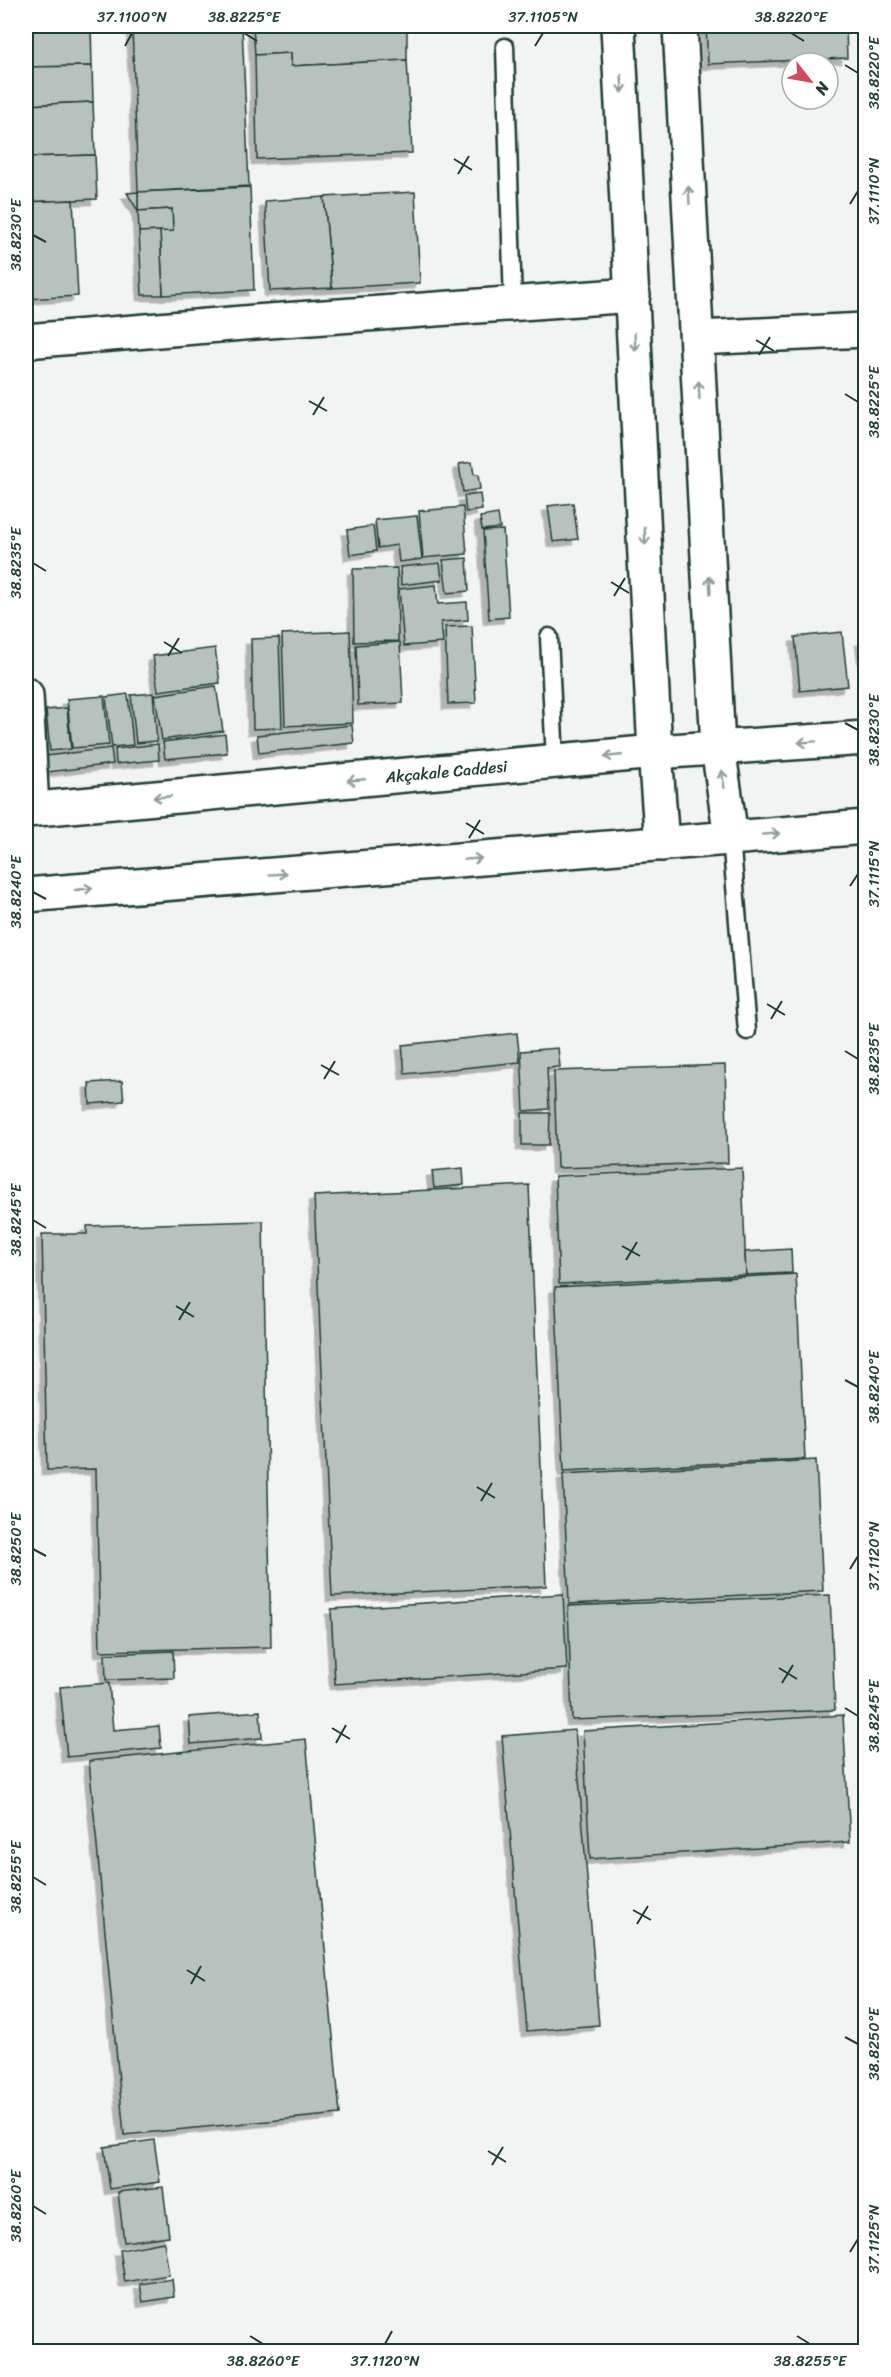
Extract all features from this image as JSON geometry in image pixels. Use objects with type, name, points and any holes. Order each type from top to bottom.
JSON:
[{"type":"main road","points":[[618,26],[655,752],[662,844]]},
{"type":"main road","points":[[680,26],[718,747],[732,837]]},
{"type":"main road","points":[[26,341],[633,295]]},
{"type":"main road","points":[[697,338],[866,330]]},
{"type":"main road","points":[[26,695],[29,810]]},
{"type":"main road","name":"Akçakale Caddesi","points":[[29,810],[655,752],[866,738]]},
{"type":"main road","points":[[26,895],[114,886],[866,827]]},
{"type":"lane","points":[[505,47],[513,304]]},
{"type":"lane","points":[[549,637],[555,761]]},
{"type":"lane","points":[[732,837],[747,1031]]},
{"type":"building","points":[[26,26],[91,26],[92,66],[26,67]]},
{"type":"building","points":[[132,26],[242,26],[249,186],[138,192]]},
{"type":"building","points":[[253,26],[407,26],[407,60],[291,66],[291,53],[255,55]]},
{"type":"building","points":[[706,26],[846,26],[847,58],[840,58],[840,51],[780,51],[780,61],[708,64]]},
{"type":"building","points":[[291,53],[291,66],[407,60],[412,153],[257,159],[255,55]]},
{"type":"building","points":[[92,66],[93,102],[26,105],[26,67]]},
{"type":"building","points":[[93,102],[95,155],[26,157],[26,105]]},
{"type":"building","points":[[95,155],[97,199],[26,202],[26,157]]},
{"type":"building","points":[[250,187],[254,290],[163,295],[160,231],[173,231],[172,209],[138,211],[138,192]]},
{"type":"building","points":[[138,192],[138,211],[127,193]]},
{"type":"building","points":[[415,192],[420,283],[332,288],[324,197]]},
{"type":"building","points":[[324,197],[332,288],[270,291],[265,201]]},
{"type":"building","points":[[73,200],[78,296],[26,299],[26,202]]},
{"type":"building","points":[[172,209],[173,231],[139,232],[138,211]]},
{"type":"building","points":[[160,231],[163,295],[142,295],[139,232]]},
{"type":"building","points":[[472,462],[474,475],[478,475],[480,489],[463,492],[459,464]]},
{"type":"building","points":[[480,494],[482,510],[466,512],[464,496]]},
{"type":"building","points":[[573,503],[578,539],[553,542],[548,506]]},
{"type":"building","points":[[463,507],[467,554],[423,558],[419,511]]},
{"type":"building","points":[[498,514],[500,528],[482,530],[480,517]]},
{"type":"building","points":[[417,516],[422,559],[399,562],[397,545],[378,548],[375,520]]},
{"type":"building","points":[[373,526],[376,551],[350,555],[347,530]]},
{"type":"building","points":[[503,530],[509,617],[489,619],[483,531]]},
{"type":"building","points":[[467,558],[469,591],[447,593],[443,560]]},
{"type":"building","points":[[440,563],[442,580],[401,585],[400,567]]},
{"type":"building","points":[[397,568],[398,641],[354,642],[353,569]]},
{"type":"building","points":[[436,585],[438,604],[467,602],[468,620],[441,622],[443,643],[404,646],[399,589]]},
{"type":"building","points":[[472,626],[476,703],[448,704],[445,627]]},
{"type":"building","points":[[350,631],[353,723],[285,726],[282,634]]},
{"type":"building","points":[[842,632],[848,686],[800,691],[795,637]]},
{"type":"building","points":[[279,638],[282,728],[253,729],[251,639]]},
{"type":"building","points":[[861,640],[866,640],[866,676]]},
{"type":"building","points":[[400,642],[403,703],[358,705],[356,645]]},
{"type":"building","points":[[215,648],[220,683],[158,691],[153,656]]},
{"type":"building","points":[[216,686],[223,731],[162,740],[155,695]]},
{"type":"building","points":[[153,693],[157,741],[136,743],[131,695]]},
{"type":"building","points":[[128,694],[133,745],[112,747],[106,697]]},
{"type":"building","points":[[104,696],[109,745],[72,748],[67,699]]},
{"type":"building","points":[[67,708],[71,749],[50,751],[46,710]]},
{"type":"building","points":[[352,725],[354,743],[259,753],[257,735]]},
{"type":"building","points":[[225,734],[227,753],[165,759],[163,742]]},
{"type":"building","points":[[158,744],[159,760],[116,764],[115,749]]},
{"type":"building","points":[[111,748],[113,764],[48,772],[46,756]]},
{"type":"building","points":[[517,1033],[520,1062],[405,1074],[402,1045]]},
{"type":"building","points":[[558,1048],[560,1067],[547,1068],[549,1109],[524,1111],[521,1051]]},
{"type":"building","points":[[725,1065],[728,1163],[557,1168],[554,1071]]},
{"type":"building","points":[[122,1081],[124,1101],[90,1104],[89,1083]]},
{"type":"building","points":[[522,1113],[550,1113],[549,1145],[522,1145]]},
{"type":"building","points":[[463,1168],[464,1185],[434,1188],[432,1171]]},
{"type":"building","points":[[742,1168],[746,1275],[559,1284],[555,1176]]},
{"type":"building","points":[[529,1185],[546,1586],[332,1596],[314,1196]]},
{"type":"building","points":[[263,1221],[271,1647],[100,1651],[96,1469],[47,1470],[42,1234],[87,1234],[87,1226]]},
{"type":"building","points":[[791,1249],[792,1273],[746,1275],[745,1252]]},
{"type":"building","points":[[796,1274],[805,1459],[564,1471],[555,1287]]},
{"type":"building","points":[[816,1460],[823,1591],[569,1604],[563,1474]]},
{"type":"building","points":[[563,1594],[567,1669],[335,1684],[331,1609]]},
{"type":"building","points":[[830,1595],[835,1710],[572,1720],[568,1606]]},
{"type":"building","points":[[173,1651],[174,1678],[106,1680],[105,1654]]},
{"type":"building","points":[[109,1683],[113,1730],[159,1726],[161,1748],[67,1757],[60,1687]]},
{"type":"building","points":[[260,1711],[262,1738],[191,1744],[189,1717]]},
{"type":"building","points":[[843,1715],[850,1842],[590,1859],[583,1731]]},
{"type":"building","points":[[575,1730],[599,2025],[527,2031],[502,1736]]},
{"type":"building","points":[[306,1739],[340,2114],[124,2135],[89,1761]]},
{"type":"building","points":[[154,2140],[160,2182],[110,2189],[104,2147]]},
{"type":"building","points":[[163,2187],[169,2236],[124,2242],[118,2192]]},
{"type":"building","points":[[164,2242],[169,2275],[125,2282],[120,2250]]},
{"type":"building","points":[[172,2279],[174,2297],[143,2302],[140,2284]]}]
